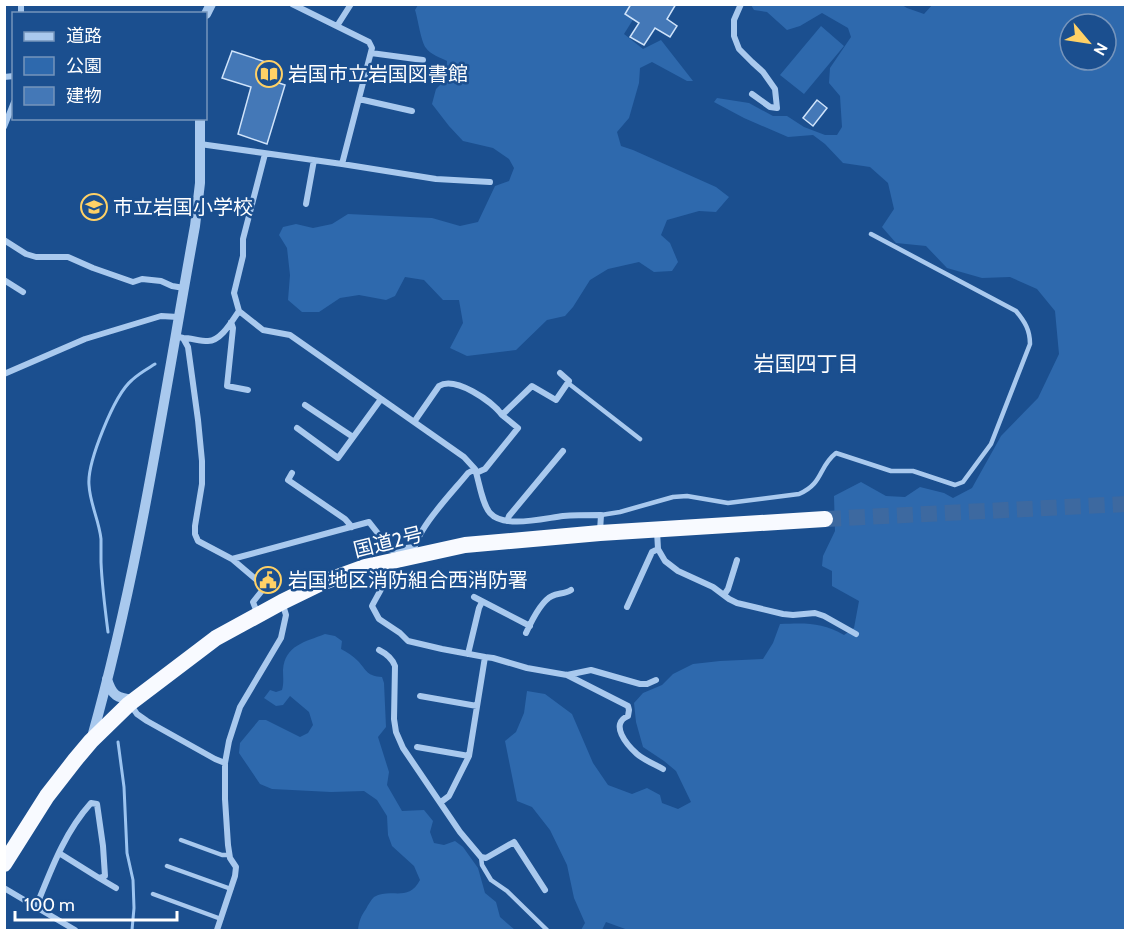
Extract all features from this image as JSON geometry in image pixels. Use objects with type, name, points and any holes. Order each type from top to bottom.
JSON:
[{"type":"highway","name":"国道2号","points":[[4,864],[47,796],[91,741],[131,702],[216,639],[321,583],[414,552],[465,545],[600,533],[825,519]]},
{"type":"street","points":[[292,4],[369,42],[372,48],[342,164]]},
{"type":"street","points":[[337,26],[351,4]]},
{"type":"street","points":[[741,4],[734,20],[734,36],[739,49],[763,72],[775,89],[777,108],[771,107],[752,94]]},
{"type":"street","points":[[371,52],[423,60]]},
{"type":"street","points":[[359,99],[412,111]]},
{"type":"street","points":[[4,127],[12,107]]},
{"type":"street","points":[[91,741],[142,526],[179,337],[178,317],[195,226],[200,183],[200,120]]},
{"type":"street","points":[[200,144],[436,179],[490,182]]},
{"type":"street","points":[[265,154],[243,239],[243,256],[234,293],[239,311],[263,330],[290,335],[464,457],[475,471],[486,505],[496,518],[519,522],[565,516],[601,515],[600,533]]},
{"type":"street","points":[[306,204],[314,160]]},
{"type":"street","points":[[4,240],[26,254],[36,257],[68,257],[133,282],[142,279],[160,281],[184,288]]},
{"type":"street","points":[[4,280],[23,292]]},
{"type":"street","points":[[179,337],[212,340],[220,335],[239,311]]},
{"type":"street","points":[[4,374],[85,339],[161,316],[178,317]]},
{"type":"street","points":[[231,322],[233,328],[227,386],[248,390]]},
{"type":"street","points":[[179,337],[188,348],[202,461],[202,484],[195,534],[198,540],[232,559],[265,586],[253,602],[258,615]]},
{"type":"street","points":[[502,415],[532,386],[556,400],[569,381],[560,373]]},
{"type":"street","points":[[232,559],[369,522],[391,550],[414,552],[420,532],[468,473],[484,469],[518,428],[502,415],[498,408],[455,383],[443,383],[439,386],[414,422]]},
{"type":"street","points":[[297,428],[338,458],[381,399]]},
{"type":"street","points":[[305,405],[353,437]]},
{"type":"street","points":[[507,521],[563,451]]},
{"type":"street","points":[[292,473],[288,480],[345,519],[352,527]]},
{"type":"street","points":[[657,530],[658,549],[666,561],[678,571],[713,587],[737,603],[783,614],[816,613],[856,634]]},
{"type":"street","points":[[627,607],[652,552],[658,549]]},
{"type":"street","points":[[724,595],[737,560]]},
{"type":"street","points":[[388,562],[387,577],[372,606],[379,620],[408,641],[567,675],[628,706],[628,716],[622,718],[618,727],[637,754],[663,769]]},
{"type":"street","points":[[474,597],[528,629],[540,607],[551,596],[571,590]]},
{"type":"street","points":[[217,930],[236,867],[230,855],[225,799],[225,763],[229,741],[240,707],[281,638],[286,615],[282,602]]},
{"type":"street","points":[[468,654],[482,602]]},
{"type":"street","points":[[379,650],[393,660],[395,666],[394,718],[396,732],[403,748],[460,832],[481,857],[486,858],[514,842],[544,890]]},
{"type":"street","points":[[441,802],[449,796],[469,756],[485,657]]},
{"type":"street","points":[[567,675],[591,670],[640,684],[656,680]]},
{"type":"street","points":[[107,679],[110,691],[120,699],[131,702],[137,714],[225,763]]},
{"type":"street","points":[[420,696],[477,706]]},
{"type":"street","points":[[417,747],[469,756]]},
{"type":"street","points":[[36,907],[68,833],[91,803],[98,804],[103,846],[105,876],[99,878]]},
{"type":"street","points":[[59,853],[116,888]]},
{"type":"street","points":[[4,888],[75,930]]},
{"type":"lane","points":[[601,515],[673,497],[687,496],[728,503],[799,494],[815,484],[829,458],[836,453],[891,471],[913,471],[955,485],[963,482],[991,444],[1030,344],[1028,329],[1016,311],[872,234]]},
{"type":"lane","points":[[568,383],[640,439]]},
{"type":"lane","points":[[181,840],[222,855],[230,855]]},
{"type":"lane","points":[[481,857],[482,866],[491,880],[507,891],[547,930]]},
{"type":"lane","points":[[167,866],[231,889]]},
{"type":"lane","points":[[153,894],[221,919]]},
{"type":"green space","points":[[933,4],[1125,5],[1125,930],[628,930],[606,922],[602,930],[581,930],[585,923],[574,898],[567,865],[550,830],[532,807],[517,801],[505,741],[516,732],[524,713],[527,691],[545,694],[572,714],[593,763],[608,785],[632,794],[647,788],[660,795],[662,803],[678,809],[691,802],[676,771],[643,747],[636,722],[634,703],[643,693],[662,685],[673,674],[693,664],[763,659],[773,643],[780,624],[821,626],[844,635],[854,628],[859,601],[832,586],[832,571],[822,566],[823,556],[835,531],[834,496],[861,482],[886,496],[905,497],[920,487],[944,493],[953,498],[972,488],[1001,436],[1038,398],[1059,354],[1055,311],[1037,289],[1010,277],[982,278],[947,268],[926,246],[896,243],[882,227],[894,209],[888,183],[870,167],[843,163],[813,135],[788,137],[714,102],[717,98],[749,103],[773,116],[787,116],[804,127],[825,135],[837,135],[842,127],[840,96],[829,83],[830,68],[851,37],[848,28],[822,13],[800,26],[787,30],[767,12],[754,10],[751,5],[902,5],[924,14]]},
{"type":"green space","points":[[418,5],[629,5],[634,18],[624,34],[643,49],[661,40],[693,81],[687,81],[652,62],[640,68],[639,83],[629,118],[617,132],[621,146],[716,187],[729,197],[716,212],[699,211],[667,220],[661,235],[670,243],[678,262],[672,271],[654,272],[639,262],[608,269],[590,280],[565,316],[547,320],[516,350],[467,356],[450,348],[463,323],[459,300],[443,300],[424,280],[405,277],[395,296],[386,300],[359,295],[340,298],[319,312],[302,312],[288,300],[290,275],[287,248],[279,235],[283,227],[296,224],[313,228],[332,224],[348,214],[432,218],[460,226],[478,222],[495,186],[509,181],[514,168],[509,159],[493,148],[463,141],[432,104],[436,89],[446,79],[447,61],[430,52],[424,45],[415,10]]},
{"type":"green space","points":[[821,26],[844,46],[804,94],[780,75]]},
{"type":"green space","points":[[325,634],[335,636],[342,641],[341,649],[356,659],[368,672],[382,677],[386,727],[378,737],[389,772],[387,785],[402,811],[424,810],[433,821],[430,832],[434,843],[444,845],[455,841],[463,847],[478,868],[485,893],[496,902],[500,917],[515,930],[358,930],[362,916],[374,897],[387,893],[405,893],[415,887],[420,880],[414,866],[392,846],[388,835],[387,816],[377,800],[364,791],[272,789],[260,784],[239,753],[240,743],[259,720],[266,720],[300,737],[308,733],[313,725],[309,712],[290,696],[283,705],[276,706],[264,698],[270,690],[276,692],[282,690],[285,662],[292,650],[303,642]]},
{"type":"building","points":[[631,4],[676,4],[667,19],[677,26],[670,37],[655,28],[644,45],[630,37],[639,23],[625,14]]},
{"type":"building","points":[[232,51],[278,66],[273,81],[285,85],[267,144],[238,134],[251,87],[222,78]]},
{"type":"building","points":[[817,100],[827,108],[813,126],[803,118]]},
{"type":"waterway","points":[[108,632],[102,580],[101,539],[89,485],[92,461],[117,400],[132,380],[155,364]]},
{"type":"waterway","points":[[118,742],[124,787],[127,853],[133,880],[132,930]]},
{"type":"tunnel","points":[[825,519],[1126,504]]},
{"type":"place","name":"岩国市立岩国図書館","points":[[269,74]]},
{"type":"place","name":"市立岩国小学校","points":[[94,207]]},
{"type":"place","name":"岩国地区消防組合西消防署","points":[[268,580]]},
{"type":"district","name":"岩国四丁目","points":[[806,364]]}]
